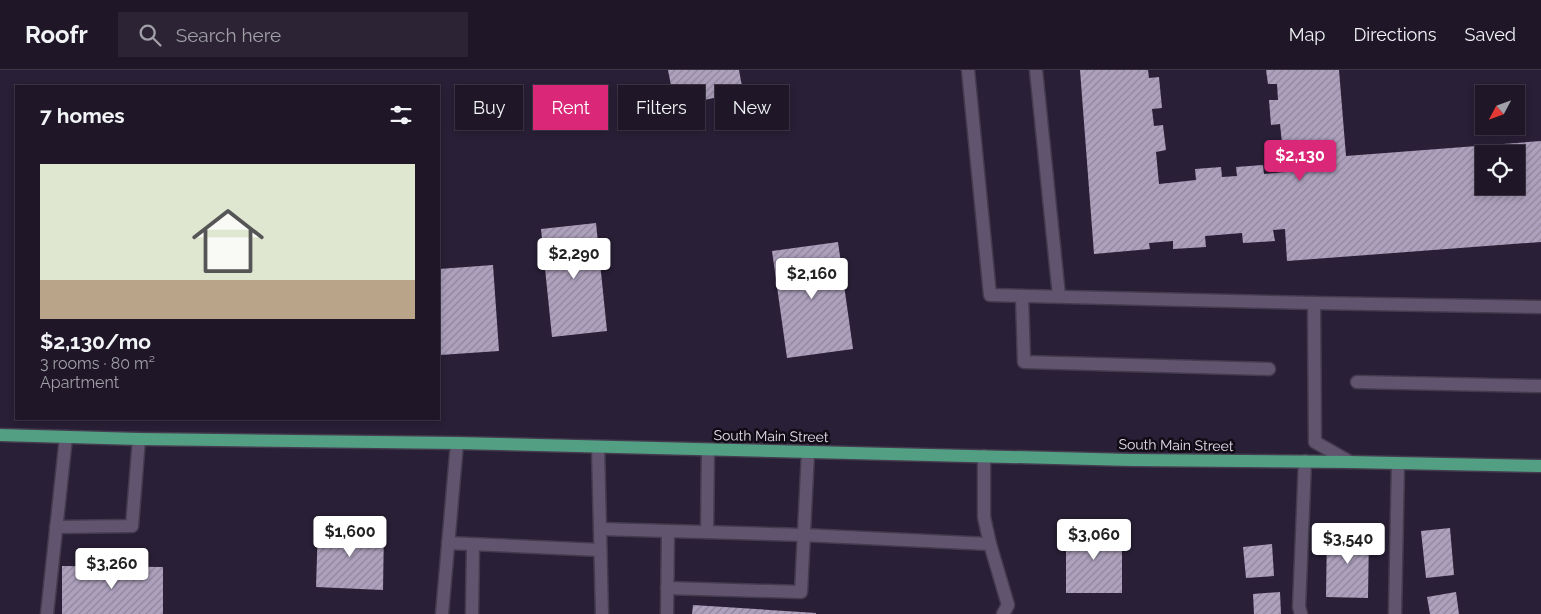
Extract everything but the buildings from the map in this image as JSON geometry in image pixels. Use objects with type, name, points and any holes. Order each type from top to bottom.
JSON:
[{"type":"main road","name":"South Main Street","points":[[0,434],[139,439],[457,443],[1131,460],[1305,461],[1541,466]]},
{"type":"street","points":[[968,70],[990,295],[1541,307]]},
{"type":"street","points":[[1036,70],[1058,296]]},
{"type":"street","points":[[1022,296],[1024,362],[1269,369]]},
{"type":"street","points":[[1314,303],[1315,442],[1350,462]]},
{"type":"street","points":[[1357,382],[1541,386]]},
{"type":"street","points":[[47,614],[66,437]]},
{"type":"street","points":[[56,527],[132,526],[139,439]]},
{"type":"street","points":[[442,614],[457,443]]},
{"type":"street","points":[[598,447],[602,614]]},
{"type":"street","points":[[707,532],[708,450]]},
{"type":"street","points":[[667,588],[801,592],[808,452]]},
{"type":"street","points":[[984,456],[984,516],[1008,605],[1003,614]]},
{"type":"street","points":[[1300,614],[1305,461]]},
{"type":"street","points":[[1395,614],[1398,463]]},
{"type":"street","points":[[600,529],[803,535],[990,544]]},
{"type":"street","points":[[667,614],[668,531]]},
{"type":"street","points":[[448,543],[600,550]]},
{"type":"street","points":[[472,614],[473,545]]}]
